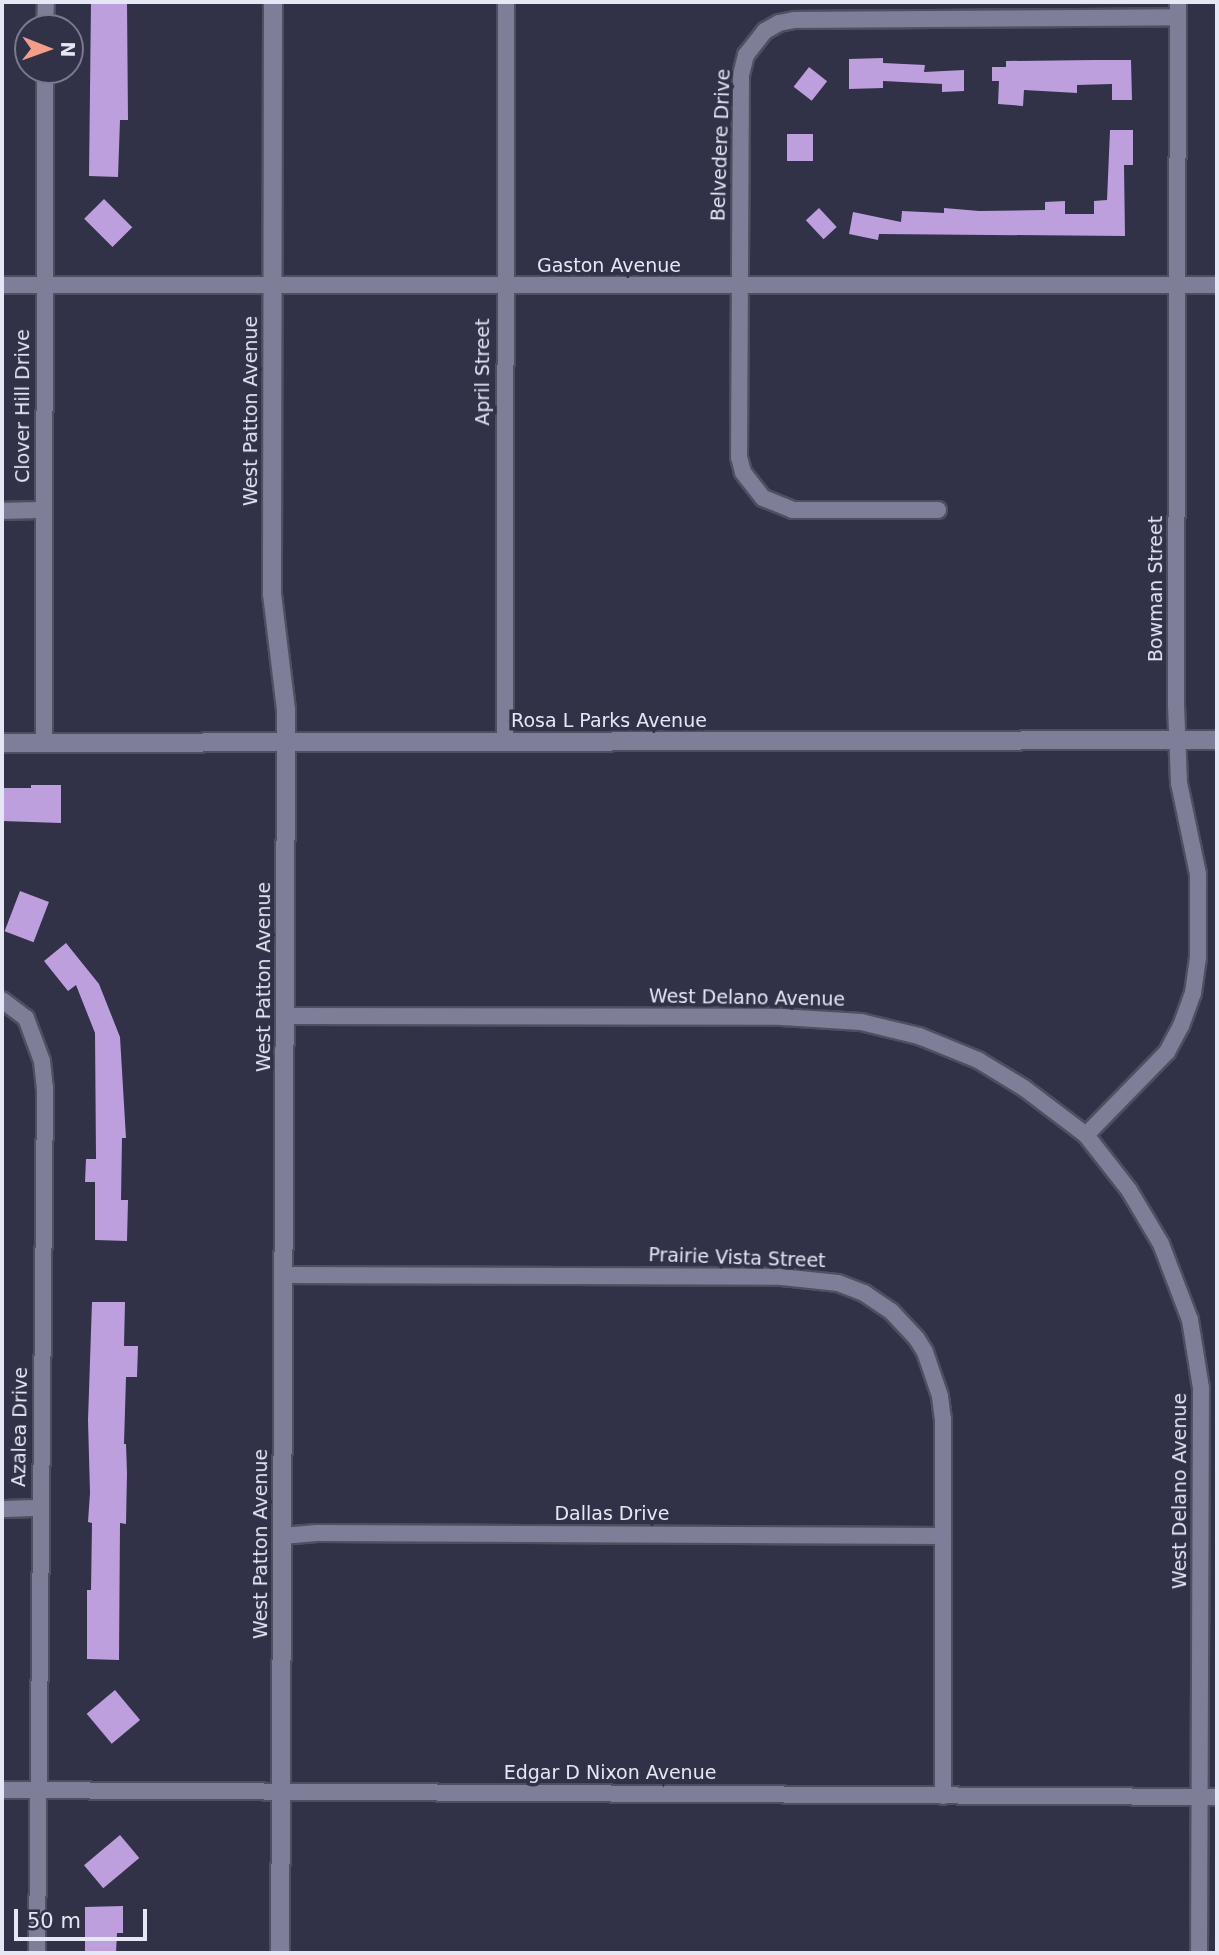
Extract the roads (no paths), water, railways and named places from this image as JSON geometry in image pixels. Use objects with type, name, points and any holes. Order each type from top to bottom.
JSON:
[{"type":"street","name":"West Patton Avenue","points":[[273,2],[272,594],[286,710],[280,1953]]},
{"type":"street","name":"April Street","points":[[505,742],[506,2]]},
{"type":"street","name":"Bowman Street","points":[[1086,1135],[1167,1052],[1181,1026],[1193,993],[1198,958],[1198,874],[1179,783],[1178,740],[1178,9]]},
{"type":"street","name":"Belvedere Drive","points":[[938,510],[793,510],[763,498],[750,485],[739,457],[740,75],[746,55],[765,31],[779,23],[795,20],[1178,9]]},
{"type":"street","name":"Clover Hill Drive","points":[[44,743],[45,84]]},
{"type":"street","name":"Gaston Avenue","points":[[2,285],[1217,285]]},
{"type":"street","points":[[2,511],[44,510]]},
{"type":"street","name":"Rosa L Parks Avenue","points":[[2,743],[1217,740]]},
{"type":"street","name":"Azalea Drive","points":[[2,1000],[26,1018],[42,1061],[45,1088],[37,1953]]},
{"type":"street","name":"West Delano Avenue","points":[[285,1016],[782,1017],[861,1023],[919,1036],[978,1060],[1024,1088],[1086,1135],[1129,1191],[1161,1244],[1183,1296],[1196,1350],[1203,1419],[1199,1953]]},
{"type":"street","name":"Prairie Vista Street","points":[[283,1275],[781,1277],[838,1283],[864,1293],[891,1311],[917,1339],[933,1369],[943,1419],[943,1796]]},
{"type":"street","points":[[2,1509],[40,1508]]},
{"type":"street","name":"Dallas Drive","points":[[282,1536],[317,1533],[942,1536]]},
{"type":"street","name":"Edgar D Nixon Avenue","points":[[2,1790],[1217,1797]]}]
